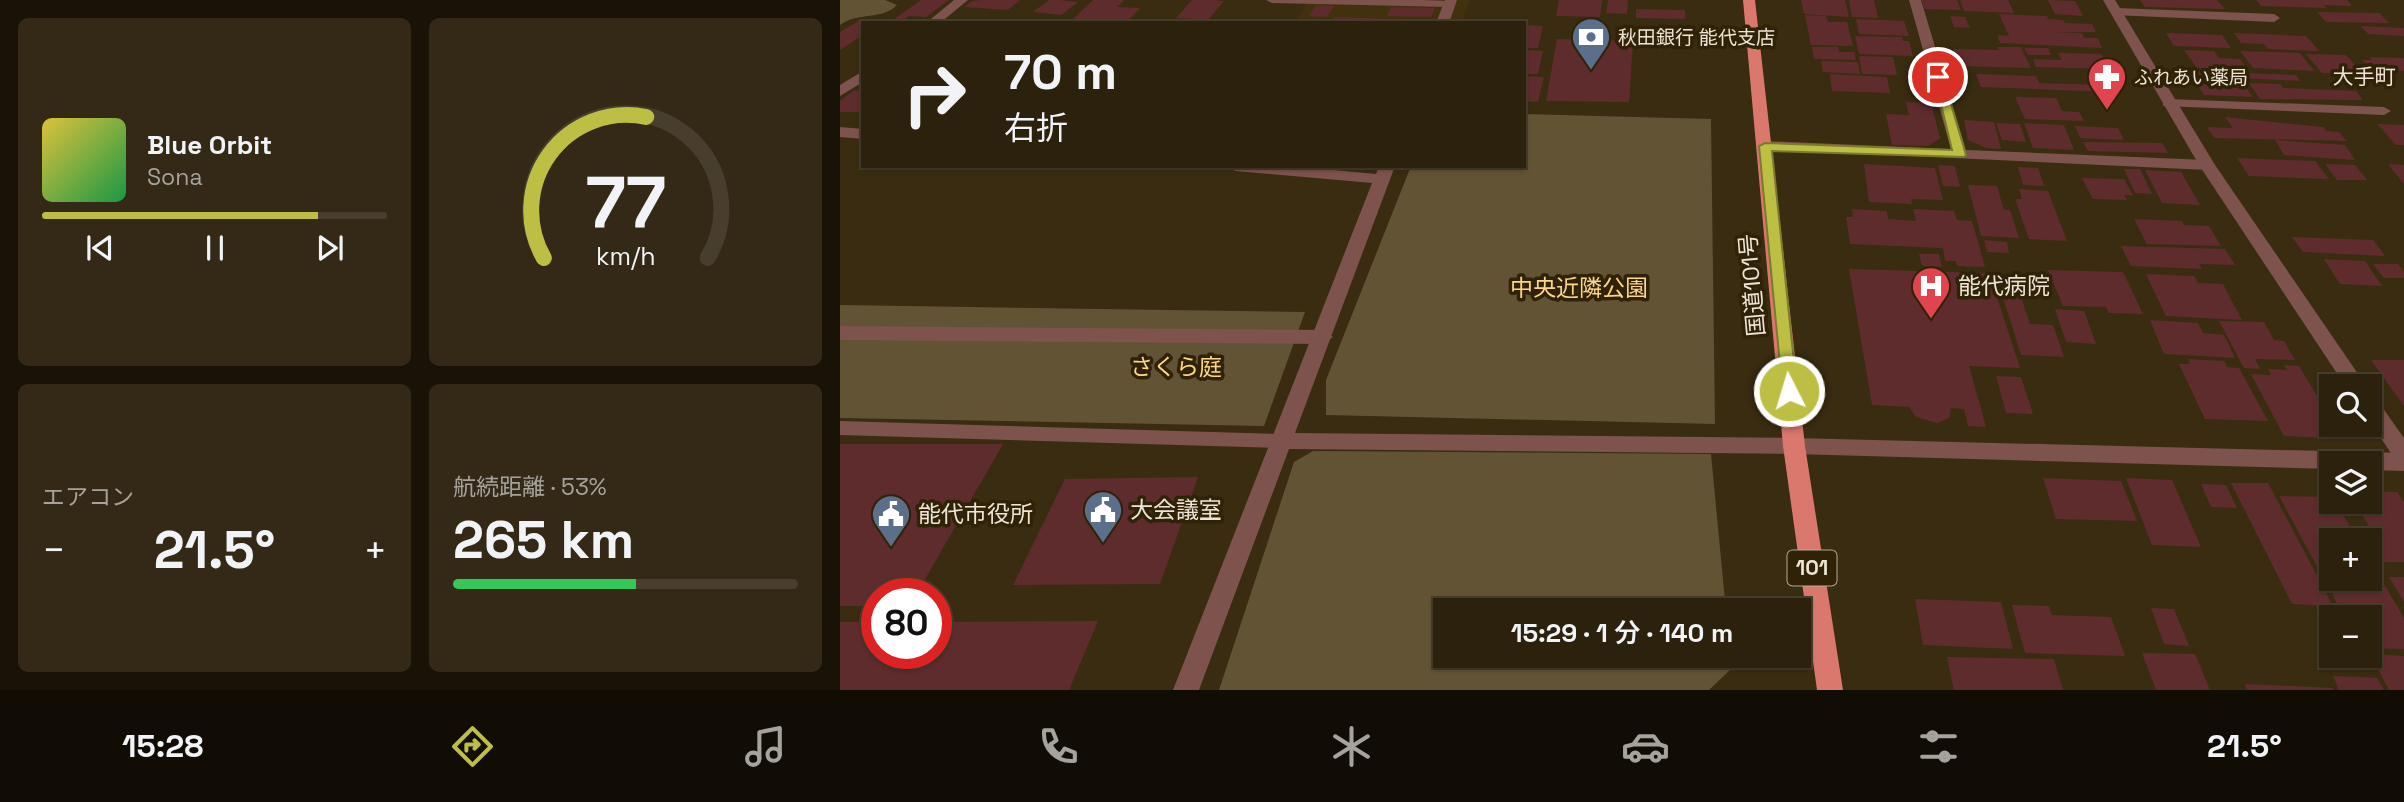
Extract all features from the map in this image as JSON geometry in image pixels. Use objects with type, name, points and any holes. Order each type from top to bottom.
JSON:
[{"type":"highway","name":"国道101号","points":[[1749,0],[1794,446],[1830,690]]},
{"type":"street","points":[[935,21],[962,0]]},
{"type":"street","points":[[1915,0],[1960,155]]},
{"type":"street","points":[[1443,21],[1450,2]]},
{"type":"street","points":[[2113,6],[2274,18]]},
{"type":"street","points":[[2113,6],[2207,165],[2348,374]]},
{"type":"street","points":[[840,92],[861,76]]},
{"type":"street","points":[[840,132],[861,134]]},
{"type":"street","points":[[1765,146],[2207,165]]},
{"type":"street","points":[[1186,690],[1279,441],[1323,337],[1384,173],[1278,168]]},
{"type":"street","points":[[840,333],[1323,337]]},
{"type":"street","points":[[2382,423],[2404,455]]},
{"type":"street","points":[[1279,441],[1794,446],[2404,462]]},
{"type":"lane","points":[[1272,0],[1450,2]]},
{"type":"lane","points":[[2168,103],[2384,111]]},
{"type":"lane","points":[[840,428],[1279,441]]},
{"type":"shaded area","points":[[1309,0],[1470,0],[1462,21],[1295,21]]},
{"type":"green space","points":[[840,0],[885,0],[897,5],[885,13],[854,19],[840,25]]},
{"type":"green space","name":"中央近隣公園","points":[[1526,114],[1711,119],[1715,424],[1326,415],[1326,380],[1410,168],[1526,168]]},
{"type":"green space","name":"さくら庭","points":[[840,305],[1305,312],[1264,426],[840,418]]},
{"type":"green space","points":[[1313,451],[1711,454],[1725,598],[1433,598],[1433,668],[1731,669],[1709,690],[1219,690],[1294,462]]},
{"type":"building","points":[[921,0],[949,0],[926,17],[909,16],[903,21],[892,21]]},
{"type":"building","points":[[1020,0],[1008,10],[964,7],[972,1]]},
{"type":"building","points":[[1049,0],[1078,2],[1061,15],[1033,12]]},
{"type":"building","points":[[1093,0],[1124,0],[1117,7],[1140,8],[1129,20],[1071,21]]},
{"type":"building","points":[[1192,0],[1224,1],[1208,20],[1176,18]]},
{"type":"building","points":[[1559,0],[1602,0],[1600,17],[1556,16]]},
{"type":"building","points":[[1608,0],[1628,0],[1627,14],[1606,13]]},
{"type":"building","points":[[1801,0],[1845,0],[1849,17],[1804,14]]},
{"type":"building","points":[[1849,0],[1874,0],[1878,18],[1852,17]]},
{"type":"building","points":[[1922,0],[1957,0],[1961,10],[1924,9]]},
{"type":"building","points":[[1960,0],[2008,0],[2014,13],[1964,11]]},
{"type":"building","points":[[2048,0],[2075,1],[2083,16],[2055,14]]},
{"type":"building","points":[[2140,0],[2217,0],[2225,9],[2145,7]]},
{"type":"building","points":[[2256,0],[2347,0],[2352,6],[2261,6]]},
{"type":"building","points":[[1316,5],[1334,6],[1327,17],[1309,16]]},
{"type":"building","points":[[1391,7],[1435,8],[1431,17],[1387,16]]},
{"type":"building","points":[[1636,9],[1685,10],[1685,19],[1636,18]]},
{"type":"building","points":[[2317,12],[2379,13],[2389,23],[2326,22]]},
{"type":"building","points":[[1999,14],[2047,16],[2048,19],[2063,20],[2065,23],[2092,24],[2096,32],[2054,32],[2082,33],[2084,38],[2098,38],[2102,48],[2000,43],[1997,35],[2009,36]]},
{"type":"building","points":[[1805,15],[1826,16],[1828,22],[1847,22],[1853,46],[1811,45]]},
{"type":"building","points":[[1950,16],[1965,17],[1970,28],[1954,27]]},
{"type":"building","points":[[1334,17],[1429,20],[1396,21],[1331,21]]},
{"type":"building","points":[[1856,19],[1904,21],[1909,36],[1859,34]]},
{"type":"building","points":[[860,20],[870,21],[861,21],[861,36],[840,50],[840,32]]},
{"type":"building","points":[[1526,25],[1543,26],[1538,48],[1526,48]]},
{"type":"building","points":[[2361,26],[2404,28],[2404,36],[2368,34]]},
{"type":"building","points":[[2166,33],[2222,35],[2231,48],[2174,46]]},
{"type":"building","points":[[2234,33],[2306,36],[2319,51],[2268,49],[2264,44],[2241,43]]},
{"type":"building","points":[[1855,36],[1902,37],[1903,41],[1909,41],[1913,56],[1859,54]]},
{"type":"building","name":"秋田銀行 能代支店","points":[[1557,39],[1633,41],[1629,102],[1546,101]]},
{"type":"building","points":[[1812,47],[1838,47],[1839,52],[1854,52],[1856,60],[1814,59]]},
{"type":"building","points":[[1997,47],[2021,47],[2031,68],[1959,66],[1953,49],[1999,50]]},
{"type":"building","points":[[2024,48],[2048,48],[2051,55],[2028,55]]},
{"type":"building","points":[[2184,50],[2214,51],[2219,58],[2240,59],[2247,69],[2197,68]]},
{"type":"building","points":[[1543,51],[1538,74],[1526,74],[1526,52]]},
{"type":"building","points":[[2240,51],[2300,53],[2314,71],[2253,68]]},
{"type":"building","points":[[2058,53],[2101,54],[2110,69],[2036,67],[2033,59],[2062,60]]},
{"type":"building","points":[[2306,54],[2346,55],[2363,74],[2322,73]]},
{"type":"building","points":[[1859,56],[1893,57],[1897,75],[1862,74]]},
{"type":"building","points":[[2369,57],[2404,58],[2404,71],[2369,67],[2362,60],[2372,60]]},
{"type":"building","points":[[1821,61],[1858,62],[1860,74],[1823,72]]},
{"type":"building","points":[[2196,71],[2296,75],[2300,81],[2200,76]]},
{"type":"building","points":[[1830,74],[1887,77],[1890,93],[1832,91]]},
{"type":"building","points":[[1976,74],[2036,76],[2039,83],[2107,85],[2110,92],[1981,87]]},
{"type":"building","points":[[1526,76],[1544,77],[1538,102],[1526,101]]},
{"type":"building","points":[[2196,83],[2244,85],[2253,97],[2204,95]]},
{"type":"building","points":[[2249,83],[2280,84],[2283,88],[2356,91],[2363,100],[2260,99]]},
{"type":"building","points":[[861,89],[861,112],[840,112],[840,101],[853,91]]},
{"type":"building","points":[[2015,97],[2056,98],[2062,111],[2079,112],[2084,121],[2025,119]]},
{"type":"building","points":[[1906,102],[1931,103],[1940,138],[1928,146],[1892,145],[1886,114],[1909,115]]},
{"type":"building","points":[[2225,117],[2323,127],[2327,131],[2339,132],[2347,141],[2214,138],[2207,127],[2233,128]]},
{"type":"building","points":[[1964,120],[1994,122],[2001,149],[1986,148],[1968,140]]},
{"type":"building","points":[[1996,123],[2020,124],[2026,142],[2002,140]]},
{"type":"building","points":[[2024,123],[2064,125],[2074,150],[2033,148]]},
{"type":"building","points":[[2377,124],[2404,125],[2404,145],[2396,145]]},
{"type":"building","points":[[2075,126],[2118,128],[2124,140],[2080,138]]},
{"type":"building","points":[[2275,140],[2345,145],[2355,160],[2284,155]]},
{"type":"building","points":[[2083,142],[2162,143],[2168,153],[2088,151]]},
{"type":"building","points":[[2237,158],[2315,161],[2329,179],[2249,176]]},
{"type":"building","points":[[1864,164],[1935,168],[1943,200],[1911,199],[1912,204],[1869,202]]},
{"type":"building","points":[[2325,164],[2355,165],[2367,180],[2337,180]]},
{"type":"building","points":[[2388,164],[2404,165],[2404,184]]},
{"type":"building","points":[[1938,165],[1955,166],[1960,187],[1943,186]]},
{"type":"building","points":[[2018,167],[2038,168],[2044,186],[2023,185]]},
{"type":"building","points":[[2124,169],[2140,169],[2152,194],[2135,193]]},
{"type":"building","points":[[2145,170],[2181,172],[2200,205],[2162,203]]},
{"type":"building","points":[[2082,178],[2124,179],[2133,195],[2124,195],[2127,200],[2093,199]]},
{"type":"building","points":[[1968,185],[1997,186],[2004,210],[2010,210],[2019,238],[1981,236]]},
{"type":"building","points":[[2019,189],[2048,191],[2067,241],[2029,239],[2015,199],[2022,199]]},
{"type":"building","points":[[1852,209],[1887,211],[1888,219],[1916,221],[1913,209],[1954,211],[1957,220],[1972,221],[1985,267],[1957,266],[1956,261],[1945,261],[1943,248],[1850,244],[1846,217],[1853,217]]},
{"type":"building","points":[[2134,219],[2182,221],[2184,225],[2209,226],[2221,246],[2147,244]]},
{"type":"building","points":[[2292,237],[2373,240],[2385,256],[2303,252]]},
{"type":"building","points":[[1984,240],[2007,242],[2009,253],[1987,252]]},
{"type":"building","points":[[2121,246],[2225,249],[2235,265],[2199,264],[2202,269],[2131,266]]},
{"type":"building","points":[[1919,254],[1939,254],[1942,267],[1922,266]]},
{"type":"building","points":[[2324,259],[2365,261],[2382,286],[2340,284]]},
{"type":"building","points":[[2373,264],[2398,264],[2404,272],[2404,278],[2384,278]]},
{"type":"building","name":"能代病院","points":[[1849,269],[1989,273],[2020,368],[1969,366],[1986,427],[1968,426],[1964,409],[1951,408],[1949,418],[1937,423],[1916,417],[1909,407],[1872,405]]},
{"type":"building","points":[[2048,270],[2123,272],[2143,314],[2109,313],[2106,307],[2063,306]]},
{"type":"building","points":[[2146,274],[2194,276],[2198,283],[2223,284],[2242,320],[2166,316]]},
{"type":"building","points":[[2002,294],[2020,294],[2030,324],[2053,325],[2064,357],[2021,355]]},
{"type":"building","points":[[2055,309],[2084,311],[2096,344],[2066,342]]},
{"type":"building","points":[[2150,320],[2198,323],[2203,333],[2224,335],[2235,358],[2164,354]]},
{"type":"building","points":[[2219,321],[2264,322],[2274,340],[2284,341],[2295,360],[2255,359],[2260,369],[2244,368]]},
{"type":"building","points":[[2188,359],[2224,361],[2227,367],[2239,368],[2268,421],[2205,419],[2179,364],[2190,364]]},
{"type":"building","points":[[2371,360],[2404,360],[2404,406],[2382,374]]},
{"type":"building","points":[[2284,365],[2299,366],[2319,399],[2319,437],[2343,439],[2284,436],[2251,374],[2271,375],[2268,369],[2287,370]]},
{"type":"building","points":[[1996,376],[2021,377],[2033,414],[2006,413]]},
{"type":"building","name":"能代市役所","points":[[840,444],[1003,444],[926,578],[861,578],[861,606],[840,606]]},
{"type":"building","name":"大会議室","points":[[1198,477],[1160,584],[1013,585],[1065,479]]},
{"type":"building","points":[[2043,478],[2121,481],[2137,521],[2056,519]]},
{"type":"building","points":[[2126,478],[2172,480],[2201,547],[2152,545]]},
{"type":"building","points":[[2231,483],[2268,483],[2319,580],[2319,591],[2325,591],[2332,605],[2292,604]]},
{"type":"building","points":[[2201,484],[2226,485],[2237,508],[2211,507]]},
{"type":"building","points":[[2382,491],[2397,492],[2404,502],[2404,562],[2382,562],[2382,528],[2370,528],[2362,514],[2382,514]]},
{"type":"building","points":[[2279,496],[2319,497],[2319,514],[2343,514],[2351,528],[2319,528],[2319,570]]},
{"type":"building","points":[[2389,577],[2404,577],[2404,602]]},
{"type":"building","points":[[2382,580],[2404,618],[2404,649],[2382,648],[2382,605],[2338,605],[2330,591],[2382,591]]},
{"type":"building","points":[[1915,599],[2001,602],[2013,649],[1923,645]]},
{"type":"building","points":[[2012,605],[2049,606],[2052,615],[2111,617],[2125,656],[2025,653]]},
{"type":"building","points":[[2151,608],[2174,609],[2189,646],[2164,644]]},
{"type":"building","points":[[1098,621],[1069,690],[840,690],[840,622],[861,622],[861,669],[952,669],[952,622]]},
{"type":"building","points":[[2142,653],[2195,654],[2210,690],[2156,690]]},
{"type":"building","points":[[2382,655],[2404,656],[2404,690],[2389,690],[2377,668],[2382,668]]},
{"type":"building","points":[[1947,657],[2054,659],[2063,690],[1954,690]]},
{"type":"building","points":[[2333,676],[2377,678],[2384,690],[2339,690]]},
{"type":"building","points":[[2245,684],[2333,688],[2333,690],[2247,690]]},
{"type":"place","name":"秋田銀行 能代支店","points":[[1591,71]]},
{"type":"place","name":"ふれあい薬局","points":[[2107,111]]},
{"type":"place","name":"能代病院","points":[[1931,320]]},
{"type":"place","name":"大会議室","points":[[1103,544]]},
{"type":"place","name":"能代市役所","points":[[891,548]]},
{"type":"district","name":"大手町","points":[[2364,77]]},
{"type":"route","points":[[1789,391],[1765,146],[1960,155],[1938,77]]}]
